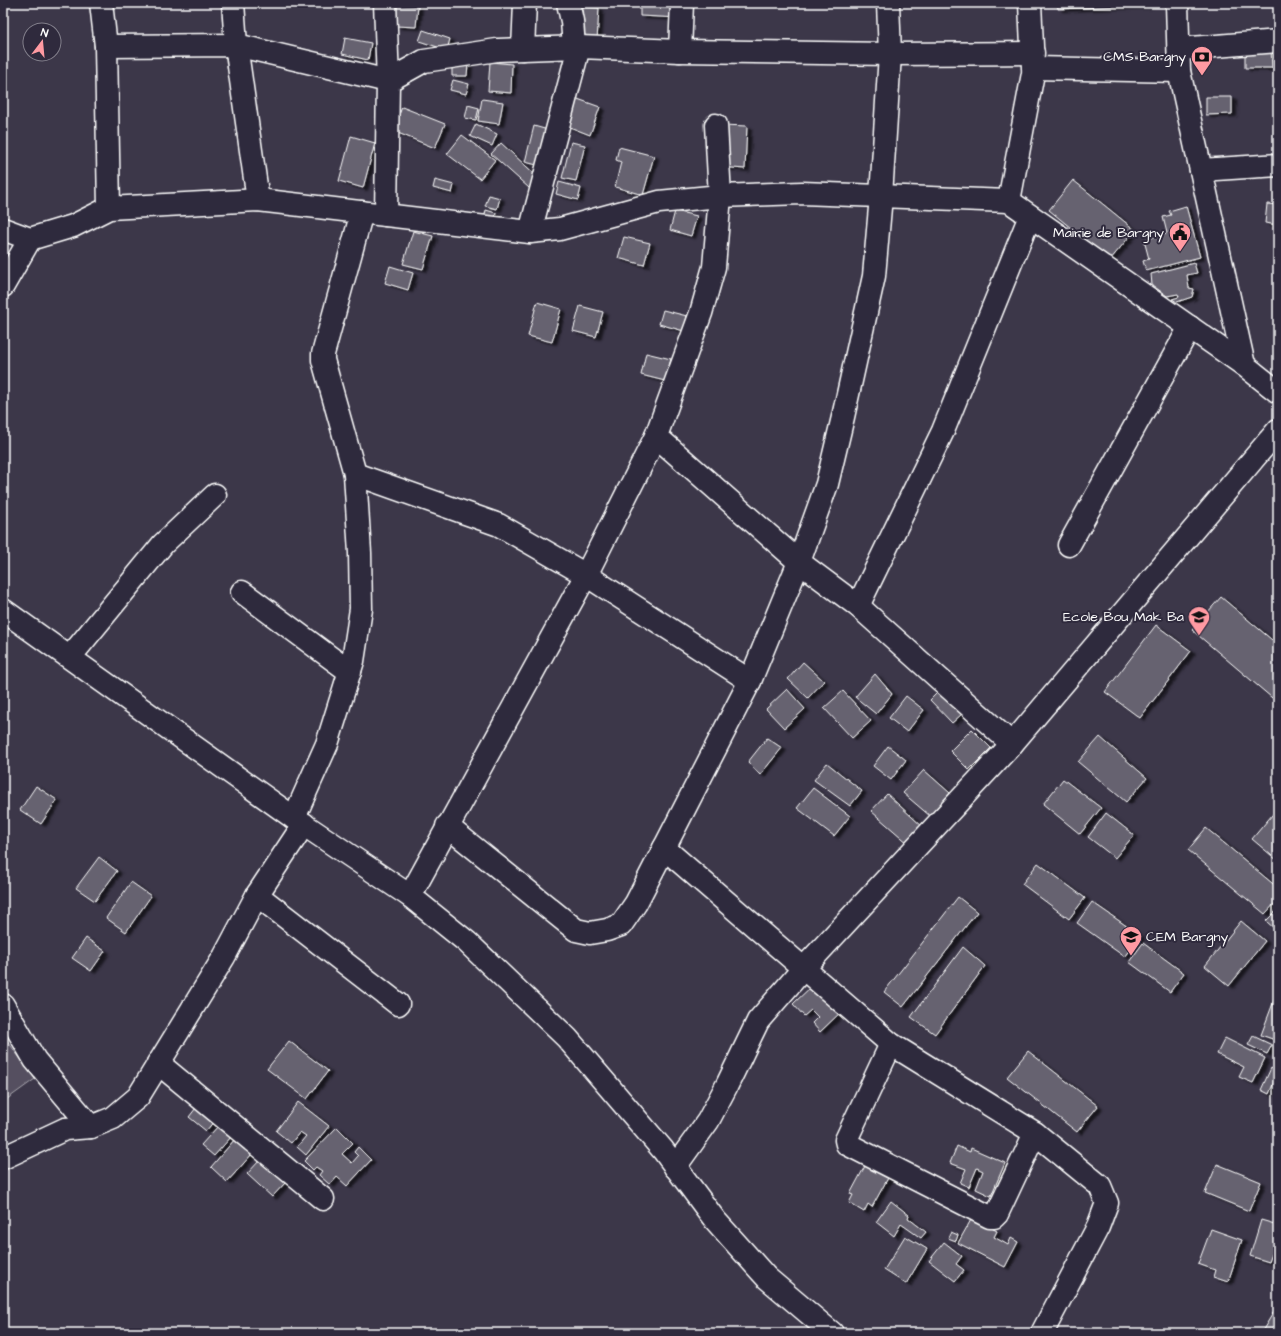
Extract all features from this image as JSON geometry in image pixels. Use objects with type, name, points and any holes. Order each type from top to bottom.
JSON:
[{"type":"street","points":[[101,3],[106,46],[109,208]]},
{"type":"street","points":[[233,3],[236,45],[258,200]]},
{"type":"street","points":[[385,3],[388,81],[386,215]]},
{"type":"street","points":[[523,49],[525,3]]},
{"type":"street","points":[[530,232],[577,47],[568,3]]},
{"type":"street","points":[[680,51],[682,3]]},
{"type":"street","points":[[447,826],[576,930],[590,933],[607,930],[621,925],[636,903],[750,681],[799,562],[827,484],[874,276],[881,196],[890,54],[888,3]]},
{"type":"street","points":[[1009,200],[1033,61],[1030,3]]},
{"type":"street","points":[[1177,3],[1179,71],[1244,365]]},
{"type":"street","points":[[1179,49],[1278,41]]},
{"type":"street","points":[[106,46],[236,45],[388,81],[424,61],[497,50],[577,47],[680,51],[890,54],[1033,61],[1179,71]]},
{"type":"street","points":[[410,896],[586,574],[656,436],[700,314],[714,267],[720,196],[716,125]]},
{"type":"street","points":[[1200,170],[1278,165]]},
{"type":"street","points":[[3,229],[30,239],[73,226],[109,208],[258,200],[530,232],[560,229],[659,202],[720,196],[802,193],[1009,200],[1244,365],[1278,392]]},
{"type":"street","points":[[3,1158],[65,1129],[91,1127],[114,1118],[138,1097],[224,957],[299,821],[327,744],[350,672],[361,609],[360,553],[355,474],[323,360],[323,354],[362,212]]},
{"type":"street","points":[[858,606],[943,431],[1030,216]]},
{"type":"street","points":[[3,286],[30,239]]},
{"type":"street","points":[[1069,545],[1190,327]]},
{"type":"street","points":[[675,1167],[708,1121],[758,1021],[803,969],[1012,744],[1278,430]]},
{"type":"street","points":[[656,436],[799,562],[858,606],[1012,744]]},
{"type":"street","points":[[355,474],[499,525],[586,574],[750,681]]},
{"type":"street","points":[[70,657],[163,544],[215,494]]},
{"type":"street","points":[[242,592],[350,672]]},
{"type":"street","points":[[3,610],[299,821],[410,896],[467,942],[568,1038],[663,1150],[715,1220],[767,1278],[832,1333]]},
{"type":"street","points":[[664,848],[891,1044],[1035,1133],[1100,1186],[1107,1203],[1098,1227],[1042,1333]]},
{"type":"street","points":[[257,895],[398,1004]]},
{"type":"street","points":[[3,1005],[35,1060],[91,1127]]},
{"type":"street","points":[[891,1044],[846,1140],[848,1144],[990,1217],[997,1214],[1035,1133]]},
{"type":"street","points":[[158,1063],[323,1199]]},
{"type":"shaded area","points":[[3,1035],[35,1079],[3,1102]]},
{"type":"building","points":[[576,3],[598,3],[597,6]]},
{"type":"building","points":[[640,3],[681,3],[680,18],[640,16]]},
{"type":"building","points":[[1057,3],[1148,3],[1148,5],[1058,9]]},
{"type":"building","points":[[397,4],[418,6],[416,27],[396,26]]},
{"type":"building","points":[[583,7],[599,8],[597,41],[581,40]]},
{"type":"building","points":[[423,30],[450,39],[447,50],[419,41]]},
{"type":"building","points":[[345,38],[371,43],[368,60],[342,54]]},
{"type":"building","points":[[1245,47],[1271,47],[1272,68],[1245,68]]},
{"type":"building","points":[[490,62],[512,64],[511,93],[488,91]]},
{"type":"building","points":[[452,64],[468,64],[467,76],[452,76]]},
{"type":"building","points":[[453,80],[469,84],[466,94],[450,90]]},
{"type":"building","points":[[572,97],[600,107],[590,135],[562,124]]},
{"type":"building","points":[[1206,97],[1232,97],[1232,114],[1206,115]]},
{"type":"building","points":[[482,99],[503,102],[499,124],[478,121]]},
{"type":"building","points":[[468,105],[479,108],[476,120],[465,118]]},
{"type":"building","points":[[402,107],[445,124],[435,148],[393,131]]},
{"type":"building","points":[[476,124],[497,134],[492,146],[470,136]]},
{"type":"building","points":[[722,125],[747,126],[745,169],[720,167]]},
{"type":"building","points":[[534,126],[555,132],[545,167],[525,162]]},
{"type":"building","points":[[462,135],[495,160],[480,179],[447,154]]},
{"type":"building","points":[[351,136],[375,143],[363,188],[339,181]]},
{"type":"building","points":[[571,142],[585,145],[576,181],[562,178]]},
{"type":"building","points":[[501,143],[539,178],[529,188],[491,154]]},
{"type":"building","points":[[619,147],[654,156],[643,195],[615,187],[621,162],[616,160]]},
{"type":"building","points":[[435,180],[454,185],[452,193],[433,188]]},
{"type":"building","points":[[1073,180],[1135,230],[1110,260],[1049,210]]},
{"type":"building","points":[[559,182],[581,188],[578,200],[556,194]]},
{"type":"building","points":[[489,195],[500,198],[497,209],[485,206]]},
{"type":"building","points":[[1267,204],[1278,205],[1278,225],[1265,223]]},
{"type":"building","points":[[1186,206],[1200,257],[1146,271],[1143,261],[1149,259],[1144,240],[1167,233],[1163,217],[1171,215],[1169,211]]},
{"type":"building","points":[[486,210],[496,213],[494,222],[484,219]]},
{"type":"building","points":[[675,211],[697,216],[691,236],[670,230]]},
{"type":"building","points":[[413,231],[433,236],[423,269],[403,264]]},
{"type":"building","points":[[624,237],[650,243],[644,265],[618,258]]},
{"type":"building","points":[[1194,263],[1197,273],[1187,275],[1189,288],[1194,289],[1192,297],[1177,302],[1172,299],[1179,297],[1178,294],[1167,296],[1152,285],[1151,274]]},
{"type":"building","points":[[390,266],[413,273],[408,290],[385,283]]},
{"type":"building","points":[[537,302],[561,309],[552,342],[528,336]]},
{"type":"building","points":[[580,306],[603,312],[596,337],[573,331]]},
{"type":"building","points":[[663,310],[687,316],[684,331],[659,324]]},
{"type":"building","points":[[646,353],[671,359],[665,381],[641,375]]},
{"type":"building","points":[[1221,597],[1278,645],[1278,703],[1192,630]]},
{"type":"building","points":[[1156,625],[1191,651],[1140,718],[1105,692]]},
{"type":"building","points":[[803,662],[824,681],[808,698],[788,679]]},
{"type":"building","points":[[875,674],[892,694],[876,714],[855,697]]},
{"type":"building","points":[[787,689],[805,709],[784,728],[766,709]]},
{"type":"building","points":[[940,690],[962,714],[952,723],[930,700]]},
{"type":"building","points":[[843,691],[871,721],[852,738],[824,708]]},
{"type":"building","points":[[906,696],[924,710],[907,732],[889,718]]},
{"type":"building","points":[[972,729],[991,748],[969,770],[950,751]]},
{"type":"building","points":[[1100,737],[1147,778],[1126,802],[1078,762]]},
{"type":"building","points":[[767,738],[782,748],[760,775],[748,762]]},
{"type":"building","points":[[888,746],[906,760],[891,780],[873,766]]},
{"type":"building","points":[[827,763],[862,791],[850,806],[814,780]]},
{"type":"building","points":[[924,770],[950,793],[930,816],[903,793]]},
{"type":"building","points":[[1063,779],[1101,808],[1080,834],[1043,804]]},
{"type":"building","points":[[36,786],[57,800],[41,824],[20,810]]},
{"type":"building","points":[[813,788],[850,816],[834,836],[797,808]]},
{"type":"building","points":[[887,794],[924,828],[909,844],[871,811]]},
{"type":"building","points":[[1278,808],[1278,861],[1252,839]]},
{"type":"building","points":[[1106,813],[1134,835],[1115,858],[1088,837]]},
{"type":"building","points":[[1206,828],[1278,888],[1278,900],[1265,914],[1188,850]]},
{"type":"building","points":[[99,857],[117,871],[95,901],[76,888]]},
{"type":"building","points":[[1038,863],[1085,898],[1069,919],[1022,884]]},
{"type":"building","points":[[131,882],[151,896],[126,932],[106,918]]},
{"type":"building","points":[[958,897],[977,912],[903,1007],[884,992]]},
{"type":"building","points":[[1092,902],[1141,936],[1125,957],[1077,923]]},
{"type":"building","points":[[1278,909],[1278,932],[1266,921]]},
{"type":"building","points":[[1241,921],[1265,941],[1229,986],[1205,966]]},
{"type":"building","points":[[86,938],[105,951],[91,971],[72,958]]},
{"type":"building","points":[[1143,943],[1184,973],[1170,992],[1129,962]]},
{"type":"building","points":[[963,947],[985,966],[935,1034],[911,1017]]},
{"type":"building","points":[[816,982],[843,1010],[820,1032],[812,1023],[818,1017],[811,1010],[804,1016],[793,1004]]},
{"type":"building","points":[[1278,990],[1278,1041],[1261,1035]]},
{"type":"building","points":[[1253,1036],[1272,1045],[1267,1054],[1248,1045]]},
{"type":"building","points":[[1225,1038],[1265,1058],[1253,1083],[1239,1077],[1244,1067],[1217,1054]]},
{"type":"building","points":[[289,1041],[328,1071],[307,1099],[267,1069]]},
{"type":"building","points":[[1028,1051],[1098,1106],[1077,1132],[1007,1077]]},
{"type":"building","points":[[1271,1068],[1278,1072],[1278,1084],[1274,1082],[1269,1094],[1261,1090]]},
{"type":"building","points":[[206,1095],[224,1109],[206,1131],[189,1117]]},
{"type":"building","points":[[298,1102],[329,1126],[306,1155],[297,1147],[306,1136],[300,1132],[291,1143],[276,1131]]},
{"type":"building","points":[[219,1125],[232,1136],[214,1156],[201,1145]]},
{"type":"building","points":[[337,1127],[353,1143],[342,1154],[352,1163],[358,1156],[354,1152],[358,1147],[371,1160],[347,1186],[337,1177],[330,1185],[319,1175],[322,1171],[316,1167],[313,1170],[304,1161]]},
{"type":"building","points":[[235,1139],[252,1154],[227,1182],[211,1167]]},
{"type":"building","points":[[957,1146],[970,1152],[971,1148],[1005,1163],[991,1196],[976,1189],[983,1171],[977,1168],[969,1187],[960,1183],[966,1169],[950,1163]]},
{"type":"building","points":[[260,1160],[285,1183],[272,1197],[247,1174]]},
{"type":"building","points":[[1217,1164],[1261,1182],[1249,1211],[1205,1193]]},
{"type":"building","points":[[865,1166],[888,1178],[872,1207],[868,1204],[864,1212],[849,1203],[853,1195],[850,1194]]},
{"type":"building","points":[[891,1201],[909,1215],[908,1218],[926,1232],[921,1238],[901,1224],[894,1236],[876,1222]]},
{"type":"building","points":[[972,1218],[997,1231],[994,1237],[1008,1245],[1011,1238],[1018,1242],[1005,1267],[958,1243]]},
{"type":"building","points":[[1261,1220],[1278,1225],[1278,1256],[1272,1254],[1269,1262],[1250,1256]]},
{"type":"building","points":[[1211,1229],[1242,1240],[1228,1282],[1213,1277],[1215,1270],[1198,1264]]},
{"type":"building","points":[[951,1232],[958,1235],[956,1241],[948,1238]]},
{"type":"building","points":[[905,1236],[927,1249],[906,1284],[884,1270]]},
{"type":"building","points":[[944,1242],[962,1256],[956,1264],[964,1270],[955,1281],[929,1261]]},
{"type":"building","points":[[1278,1256],[1278,1265],[1275,1265]]},
{"type":"building","points":[[1278,1305],[1278,1333],[1261,1333]]},
{"type":"place","name":"CMS Bargny","points":[[1202,76]]},
{"type":"place","name":"Mairie de Bargny","points":[[1180,252]]},
{"type":"place","name":"Ecole Bou Mak Ba","points":[[1199,636]]},
{"type":"place","name":"CEM Bargny","points":[[1131,956]]}]
